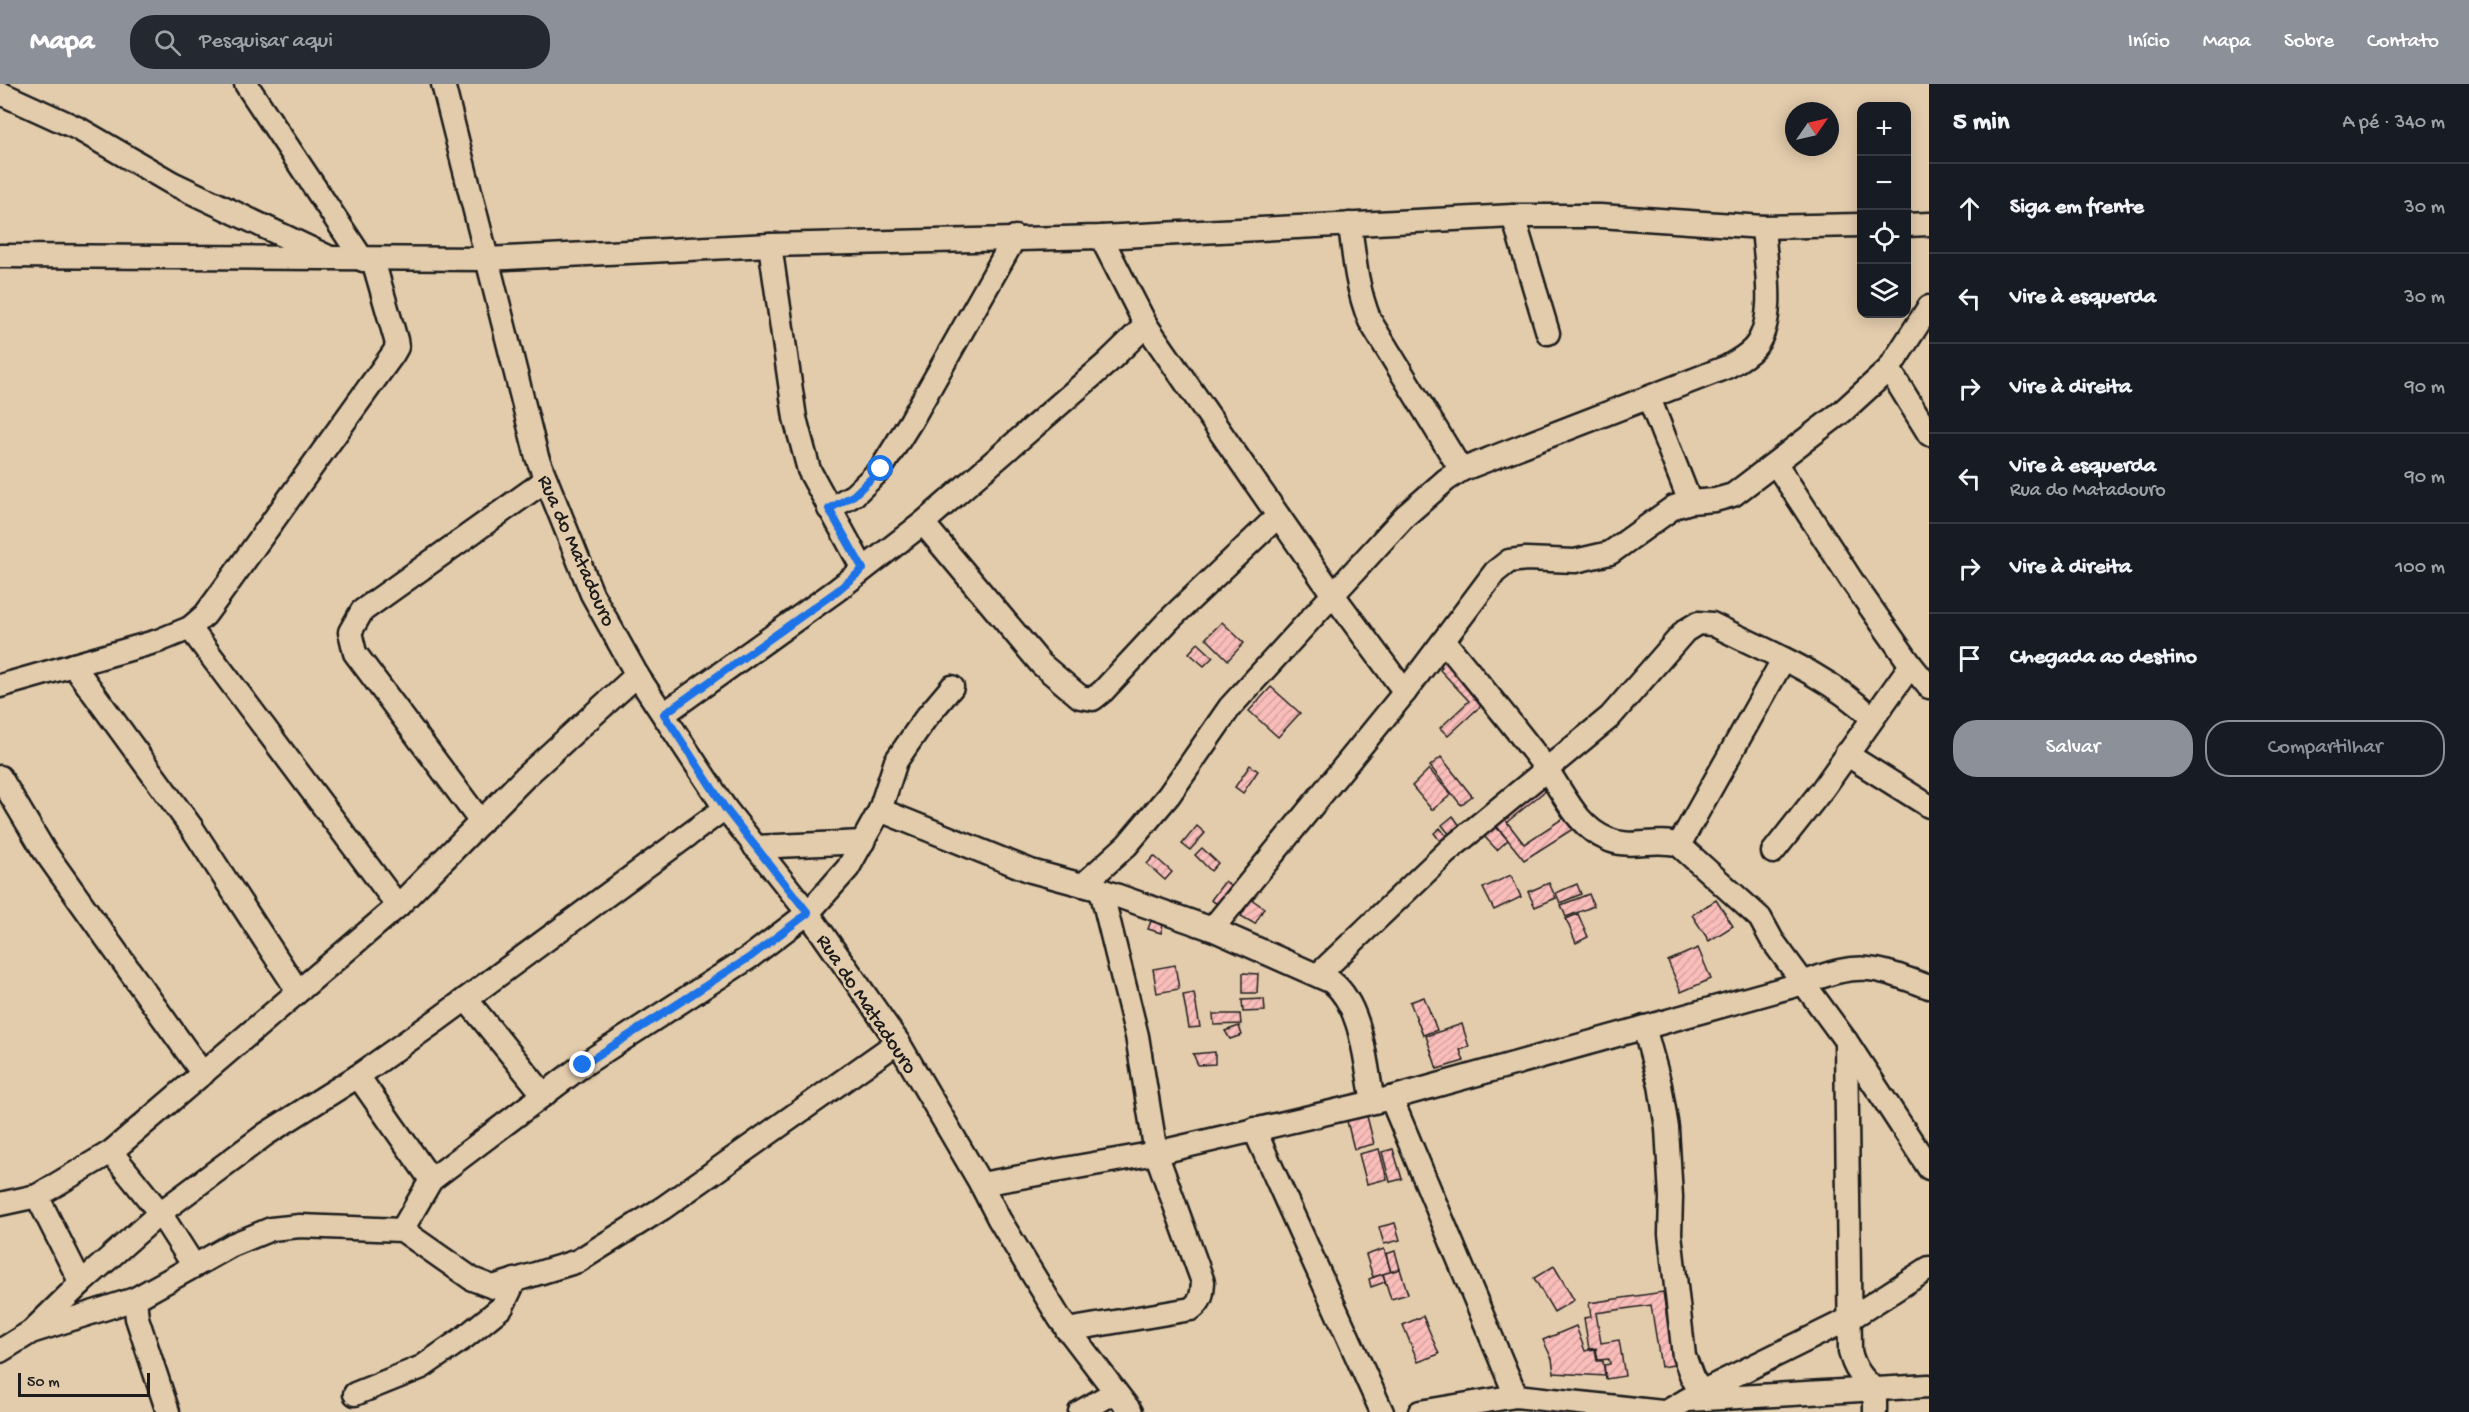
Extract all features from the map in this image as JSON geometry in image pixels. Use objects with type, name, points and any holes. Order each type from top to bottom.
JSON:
[{"type":"street","points":[[0,686],[158,641],[190,628],[212,606],[397,347],[368,260],[246,84]]},
{"type":"street","name":"Rua do Matadouro","points":[[443,84],[537,457],[592,594],[637,675],[725,808],[808,913],[898,1042],[999,1219],[1067,1330],[1131,1412]]},
{"type":"street","points":[[0,93],[79,129],[172,183],[333,260]]},
{"type":"street","points":[[0,256],[333,260],[486,259],[770,245],[1015,237],[1101,237],[1513,216],[1600,216],[1763,227],[1857,225]]},
{"type":"street","points":[[1513,216],[1548,333]]},
{"type":"street","points":[[1350,224],[1355,270],[1362,302],[1370,321],[1461,470]]},
{"type":"street","points":[[1911,225],[1929,224]]},
{"type":"street","points":[[1092,888],[1169,795],[1230,707],[1405,516],[1446,480],[1461,470],[1727,367],[1753,350],[1765,332],[1769,307],[1763,227]]},
{"type":"street","points":[[829,509],[854,495],[881,469],[911,421],[1015,237]]},
{"type":"street","points":[[1101,237],[1146,325],[1334,596],[1405,692]]},
{"type":"street","points":[[770,245],[795,418],[809,470],[863,569]]},
{"type":"street","points":[[1212,929],[1405,692],[1495,572],[1509,561],[1526,559],[1575,561],[1610,553],[1674,507],[1733,495],[1843,411],[1889,369],[1929,307]]},
{"type":"street","points":[[664,714],[837,591],[923,523],[1107,363],[1146,325]]},
{"type":"street","points":[[1889,369],[1929,434]]},
{"type":"street","points":[[1649,398],[1690,502]]},
{"type":"street","points":[[1776,464],[1852,581],[1929,687]]},
{"type":"street","points":[[482,822],[355,653],[350,632],[362,611],[546,480]]},
{"type":"street","points":[[923,523],[1041,664],[1080,697],[1093,699],[1169,620],[1278,516]]},
{"type":"street","points":[[1318,975],[1450,849],[1610,717],[1685,631],[1698,623],[1712,624],[1819,678],[1858,704],[1872,718]]},
{"type":"street","points":[[190,628],[398,906]]},
{"type":"street","points":[[1444,641],[1546,769],[1582,822],[1595,833],[1610,841],[1631,844],[1665,842],[1679,845],[1760,918],[1772,940],[1846,1041],[1929,1168]]},
{"type":"street","points":[[1679,845],[1783,660]]},
{"type":"street","points":[[73,665],[192,828],[298,991]]},
{"type":"street","points":[[1773,852],[1822,790],[1845,754],[1911,665]]},
{"type":"street","points":[[0,1204],[37,1196],[111,1152],[398,906],[526,776],[637,675]]},
{"type":"street","points":[[402,1230],[430,1180],[583,1065],[750,957],[808,913],[848,868],[880,810],[896,761],[925,719],[952,687]]},
{"type":"street","points":[[1845,754],[1929,806]]},
{"type":"street","points":[[0,777],[43,849],[202,1074]]},
{"type":"street","points":[[0,1351],[31,1332],[81,1283],[160,1213],[266,1134],[358,1076],[466,999],[725,808]]},
{"type":"street","points":[[880,810],[1031,871],[1092,888],[1212,929],[1318,975],[1343,991],[1350,1002],[1382,1100],[1516,1396]]},
{"type":"street","points":[[755,847],[863,842]]},
{"type":"street","points":[[1067,1330],[1191,1309],[1200,1303],[1203,1282],[1156,1153],[1137,1036],[1092,888]]},
{"type":"street","points":[[981,1184],[1156,1153],[1382,1100],[1804,983],[1832,971],[1858,968],[1883,970],[1929,987]]},
{"type":"street","points":[[466,999],[544,1095]]},
{"type":"street","points":[[1644,1027],[1660,1086],[1667,1128],[1671,1197],[1670,1234],[1684,1356],[1692,1377],[1694,1396]]},
{"type":"street","points":[[1846,1041],[1850,1351],[1853,1365],[1875,1401]]},
{"type":"street","points":[[31,1332],[135,1299],[232,1245],[271,1229],[300,1226],[402,1230],[472,1279],[493,1287],[578,1261],[663,1208],[898,1042]]},
{"type":"street","points":[[358,1076],[430,1180]]},
{"type":"street","points":[[1254,1129],[1382,1412]]},
{"type":"street","points":[[111,1152],[160,1213],[194,1266]]},
{"type":"street","points":[[37,1196],[81,1283]]},
{"type":"street","points":[[1420,1412],[1516,1396],[1664,1412],[1851,1318],[1929,1268]]},
{"type":"street","points":[[355,1394],[422,1366],[465,1336],[502,1307],[515,1280]]},
{"type":"street","points":[[135,1299],[137,1318],[168,1412]]},
{"type":"street","points":[[1694,1396],[1875,1401],[1929,1386]]},
{"type":"street","points":[[1080,1412],[1115,1392]]},
{"type":"building","points":[[1222,622],[1244,643],[1228,660],[1206,638]]},
{"type":"building","points":[[1198,643],[1213,657],[1204,666],[1189,653]]},
{"type":"building","points":[[1443,652],[1487,700],[1448,736],[1440,728],[1469,701],[1440,670],[1442,667],[1435,659]]},
{"type":"building","points":[[1271,687],[1300,713],[1278,737],[1249,711]]},
{"type":"building","points":[[1441,757],[1472,796],[1461,805],[1430,766]]},
{"type":"building","points":[[1250,765],[1258,771],[1243,793],[1235,787]]},
{"type":"building","points":[[1429,769],[1451,795],[1432,810],[1412,786]]},
{"type":"building","points":[[1541,776],[1550,787],[1507,822],[1524,844],[1568,815],[1576,827],[1524,860],[1491,819]]},
{"type":"building","points":[[1453,816],[1460,826],[1450,835],[1442,825]]},
{"type":"building","points":[[1492,823],[1508,840],[1497,850],[1481,833]]},
{"type":"building","points":[[1197,826],[1205,833],[1190,850],[1182,844]]},
{"type":"building","points":[[1440,828],[1447,837],[1441,842],[1434,833]]},
{"type":"building","points":[[1202,848],[1218,863],[1211,871],[1195,855]]},
{"type":"building","points":[[1154,856],[1172,872],[1165,880],[1147,864]]},
{"type":"building","points":[[1511,875],[1521,897],[1494,910],[1483,888]]},
{"type":"building","points":[[1225,881],[1232,887],[1219,905],[1211,900]]},
{"type":"building","points":[[1549,883],[1556,898],[1535,907],[1528,892]]},
{"type":"building","points":[[1577,884],[1581,894],[1560,903],[1556,893]]},
{"type":"building","points":[[1589,894],[1594,906],[1566,917],[1561,905]]},
{"type":"building","points":[[1251,899],[1264,908],[1255,924],[1241,916]]},
{"type":"building","points":[[1716,900],[1733,926],[1709,941],[1692,915]]},
{"type":"building","points":[[1578,914],[1588,937],[1576,943],[1566,919]]},
{"type":"building","points":[[1151,921],[1163,925],[1161,933],[1148,929]]},
{"type":"building","points":[[1698,948],[1711,979],[1681,992],[1668,961]]},
{"type":"building","points":[[1175,965],[1179,989],[1157,993],[1153,969]]},
{"type":"building","points":[[1243,973],[1258,974],[1257,993],[1243,993]]},
{"type":"building","points":[[1194,993],[1200,1027],[1189,1028],[1183,995]]},
{"type":"building","points":[[1424,997],[1437,1030],[1423,1035],[1410,1002]]},
{"type":"building","points":[[1264,999],[1265,1011],[1243,1012],[1242,1000]]},
{"type":"building","points":[[1213,1014],[1240,1014],[1241,1024],[1214,1025]]},
{"type":"building","points":[[1462,1024],[1469,1047],[1460,1050],[1464,1061],[1437,1069],[1426,1036]]},
{"type":"building","points":[[1239,1026],[1242,1035],[1230,1039],[1225,1031]]},
{"type":"building","points":[[1215,1052],[1215,1064],[1198,1065],[1193,1054]]},
{"type":"building","points":[[1367,1116],[1374,1144],[1354,1149],[1347,1121]]},
{"type":"building","points":[[1379,1149],[1387,1179],[1367,1184],[1359,1154]]},
{"type":"building","points":[[1393,1149],[1402,1179],[1390,1182],[1382,1152]]},
{"type":"building","points":[[1395,1223],[1400,1240],[1384,1244],[1379,1227]]},
{"type":"building","points":[[1384,1249],[1391,1272],[1373,1277],[1366,1255]]},
{"type":"building","points":[[1395,1251],[1400,1269],[1391,1272],[1386,1254]]},
{"type":"building","points":[[1554,1266],[1574,1300],[1554,1312],[1534,1278]]},
{"type":"building","points":[[1400,1269],[1408,1294],[1391,1299],[1383,1274]]},
{"type":"building","points":[[1383,1274],[1385,1282],[1371,1287],[1369,1279]]},
{"type":"building","points":[[1663,1292],[1674,1365],[1661,1367],[1651,1305],[1596,1313],[1601,1343],[1619,1340],[1625,1376],[1606,1379],[1604,1365],[1610,1364],[1609,1359],[1598,1360],[1596,1348],[1589,1349],[1584,1318],[1591,1317],[1589,1303]]},
{"type":"building","points":[[1423,1316],[1439,1354],[1418,1362],[1403,1325]]},
{"type":"building","points":[[1576,1326],[1585,1351],[1595,1349],[1597,1361],[1603,1361],[1605,1376],[1554,1373],[1552,1359],[1543,1340]]},
{"type":"route","points":[[583,1065],[750,957],[808,913],[725,808],[664,714],[837,591],[863,569],[829,509],[854,495],[881,469]]}]
